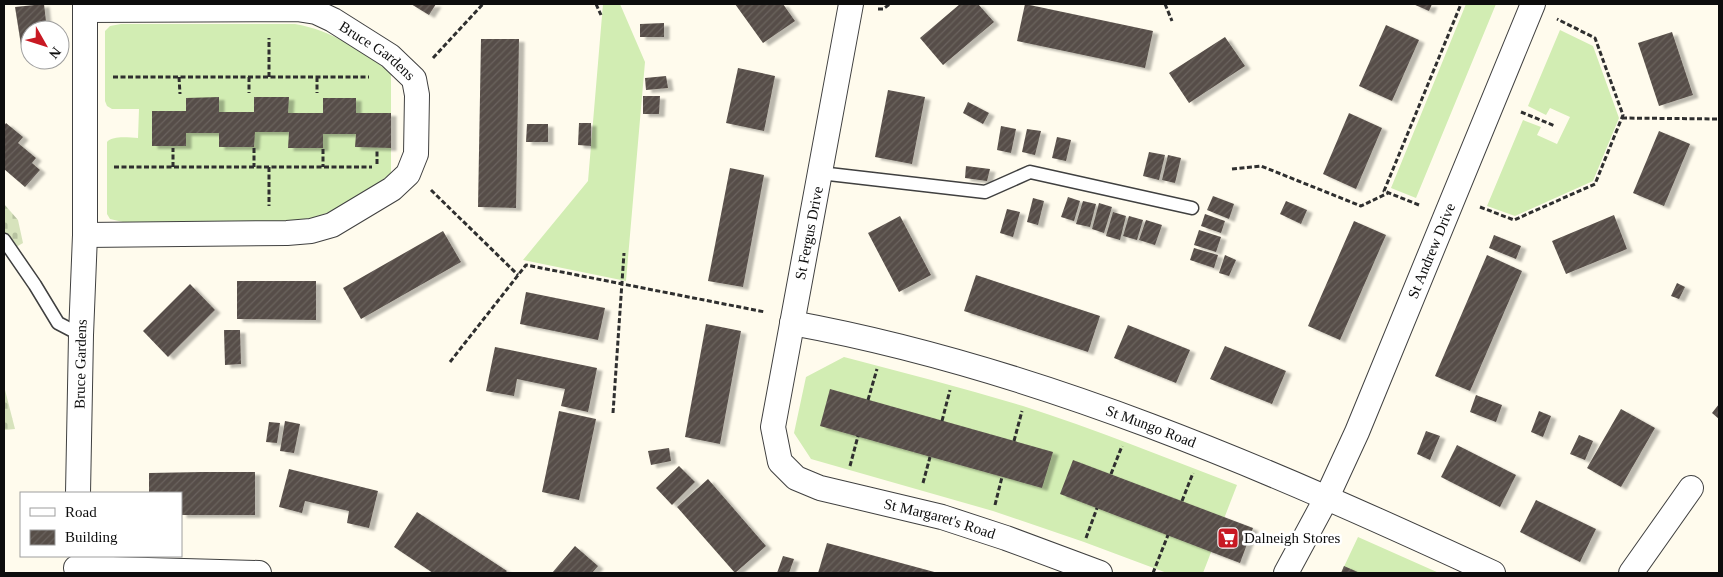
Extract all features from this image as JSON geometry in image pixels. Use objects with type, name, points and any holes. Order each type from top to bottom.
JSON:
[{"type":"street","name":"St Fergus Drive","points":[[780,462],[773,427],[851,4]]},
{"type":"street","name":"St Andrew Drive","points":[[1286,573],[1327,497],[1357,432],[1533,4]]},
{"type":"street","name":"Bruce Gardens","points":[[78,492],[80,335],[86,235],[85,7],[297,9],[316,12],[333,20],[390,56],[414,79],[417,95],[416,154],[408,174],[392,189],[332,225],[311,231],[287,233],[86,235]]},
{"type":"street","name":"St Mungo Road","points":[[792,320],[958,363],[1079,399],[1327,497],[1493,573]]},
{"type":"street","name":"St Margaret's Road","points":[[780,462],[796,478],[820,488],[942,517],[1006,538],[1100,573]]},
{"type":"street","points":[[1631,573],[1691,488]]},
{"type":"street","points":[[76,566],[259,573]]},
{"type":"lane","points":[[820,173],[985,192],[1030,172],[1192,208]]},
{"type":"lane","points":[[4,240],[58,323],[80,335]]},
{"type":"path","points":[[414,79],[483,4]]},
{"type":"path","points":[[596,4],[602,15]]},
{"type":"path","points":[[1166,4],[1172,21]]},
{"type":"path","points":[[1461,4],[1384,191],[1420,205],[1448,208],[1482,207],[1514,220],[1595,184],[1623,115],[1595,38],[1559,22],[1554,16]]},
{"type":"path","points":[[269,33],[269,77]]},
{"type":"path","points":[[179,77],[180,94]]},
{"type":"path","points":[[249,77],[249,92]]},
{"type":"path","points":[[317,77],[317,93]]},
{"type":"path","points":[[105,78],[372,77]]},
{"type":"path","points":[[1522,112],[1554,126]]},
{"type":"path","points":[[1622,118],[1719,119]]},
{"type":"path","points":[[173,148],[173,167]]},
{"type":"path","points":[[254,148],[254,167]]},
{"type":"path","points":[[323,149],[323,167]]},
{"type":"path","points":[[377,150],[377,167]]},
{"type":"path","points":[[1232,169],[1261,166],[1361,206],[1388,193]]},
{"type":"path","points":[[107,167],[384,167]]},
{"type":"path","points":[[269,167],[269,212]]},
{"type":"path","points":[[430,189],[518,275]]},
{"type":"path","points":[[613,413],[624,253]]},
{"type":"path","points":[[450,362],[526,265],[792,320]]},
{"type":"path","points":[[868,400],[883,344]]},
{"type":"path","points":[[942,421],[958,363]]},
{"type":"path","points":[[1153,573],[1168,536]]},
{"type":"green space","points":[[603,4],[620,4],[645,62],[626,281],[523,260],[588,181]]},
{"type":"green space","points":[[1466,4],[1496,4],[1416,198],[1391,188]]},
{"type":"green space","points":[[121,24],[295,24],[321,31],[346,42],[391,73],[391,173],[350,202],[320,215],[293,221],[123,222],[110,219],[107,214],[107,142],[118,138],[138,138],[139,109],[112,109],[107,106],[105,101],[105,31],[110,26]]},
{"type":"green space","points":[[1560,30],[1593,46],[1619,118],[1593,181],[1515,216],[1487,206],[1523,120],[1541,127],[1537,135],[1557,144],[1570,117],[1550,108],[1546,115],[1528,106]]},
{"type":"green space","points":[[4,204],[18,220],[23,243],[4,254]]},
{"type":"green space","points":[[844,357],[1023,406],[1104,434],[1237,485],[1203,573],[1167,573],[993,511],[811,459],[794,433],[806,377]]},
{"type":"green space","points":[[4,386],[15,429],[4,430]]},
{"type":"green space","points":[[1358,537],[1439,573],[1341,573]]},
{"type":"building","points":[[44,4],[46,20],[20,20],[20,39],[15,7]]},
{"type":"building","points":[[411,4],[436,4],[429,15]]},
{"type":"building","points":[[735,4],[783,4],[795,21],[763,43]]},
{"type":"building","points":[[960,4],[978,4],[994,22],[943,65],[920,38]]},
{"type":"building","points":[[1025,4],[1153,31],[1145,68],[1017,41]]},
{"type":"building","points":[[1413,4],[1432,4],[1429,11]]},
{"type":"building","points":[[664,23],[664,37],[640,37],[640,24]]},
{"type":"building","points":[[1386,25],[1419,40],[1392,101],[1359,86]]},
{"type":"building","points":[[1672,32],[1693,95],[1659,106],[1638,43]]},
{"type":"building","points":[[1225,37],[1245,66],[1189,103],[1169,73]]},
{"type":"building","points":[[481,39],[519,39],[516,208],[478,207]]},
{"type":"building","points":[[738,68],[775,76],[764,131],[726,123]]},
{"type":"building","points":[[666,76],[668,88],[646,90],[645,78]]},
{"type":"building","points":[[888,90],[925,97],[912,164],[875,157]]},
{"type":"building","points":[[643,96],[660,96],[659,114],[643,114]]},
{"type":"building","points":[[219,97],[219,112],[254,112],[254,97],[289,97],[288,113],[323,113],[323,98],[356,98],[356,113],[391,113],[391,148],[355,147],[356,134],[323,134],[323,148],[288,148],[289,132],[255,132],[254,147],[219,147],[219,133],[186,133],[186,146],[152,146],[152,111],[186,111],[186,98]]},
{"type":"building","points":[[968,102],[989,113],[983,124],[963,113]]},
{"type":"building","points":[[1349,113],[1382,128],[1356,189],[1323,174]]},
{"type":"building","points":[[6,123],[23,137],[18,143],[36,158],[32,163],[40,170],[25,187],[4,169],[4,126]]},
{"type":"building","points":[[579,123],[591,123],[591,146],[578,145]]},
{"type":"building","points":[[527,124],[548,124],[548,142],[526,142]]},
{"type":"building","points":[[1001,126],[1016,129],[1011,153],[997,150]]},
{"type":"building","points":[[1027,129],[1041,131],[1035,155],[1022,152]]},
{"type":"building","points":[[1659,131],[1690,144],[1664,206],[1633,193]]},
{"type":"building","points":[[1057,137],[1071,140],[1066,161],[1052,158]]},
{"type":"building","points":[[1149,152],[1165,155],[1159,180],[1143,176]]},
{"type":"building","points":[[1168,155],[1181,158],[1175,183],[1162,180]]},
{"type":"building","points":[[966,166],[990,169],[987,181],[965,178]]},
{"type":"building","points":[[730,168],[764,175],[743,287],[708,281]]},
{"type":"building","points":[[1213,196],[1234,204],[1229,219],[1207,210]]},
{"type":"building","points":[[1068,197],[1080,201],[1074,221],[1061,217]]},
{"type":"building","points":[[1033,198],[1044,201],[1038,225],[1027,222]]},
{"type":"building","points":[[1083,201],[1096,204],[1090,227],[1076,224]]},
{"type":"building","points":[[1286,201],[1307,210],[1301,224],[1280,214]]},
{"type":"building","points":[[1099,203],[1112,207],[1104,233],[1092,229]]},
{"type":"building","points":[[1007,209],[1020,212],[1013,237],[1000,233]]},
{"type":"building","points":[[1113,212],[1126,216],[1120,240],[1106,236]]},
{"type":"building","points":[[1205,214],[1225,221],[1221,233],[1201,226]]},
{"type":"building","points":[[1614,215],[1627,249],[1566,274],[1552,241]]},
{"type":"building","points":[[900,216],[931,275],[899,292],[868,233]]},
{"type":"building","points":[[1129,216],[1143,220],[1137,240],[1123,236]]},
{"type":"building","points":[[1146,220],[1162,225],[1155,245],[1139,240]]},
{"type":"building","points":[[1354,221],[1386,235],[1340,340],[1308,326]]},
{"type":"building","points":[[1199,230],[1221,237],[1216,252],[1194,245]]},
{"type":"building","points":[[443,231],[461,262],[361,319],[343,288]]},
{"type":"building","points":[[1494,235],[1521,246],[1516,259],[1489,248]]},
{"type":"building","points":[[1194,248],[1218,255],[1214,268],[1190,260]]},
{"type":"building","points":[[1225,255],[1236,260],[1229,276],[1219,273]]},
{"type":"building","points":[[1487,255],[1522,271],[1470,391],[1435,376]]},
{"type":"building","points":[[976,275],[1100,316],[1088,352],[964,311]]},
{"type":"building","points":[[237,281],[316,281],[316,320],[237,319]]},
{"type":"building","points":[[1677,283],[1685,287],[1679,299],[1671,296]]},
{"type":"building","points":[[190,284],[215,310],[168,357],[143,331]]},
{"type":"building","points":[[526,292],[605,308],[598,340],[520,324]]},
{"type":"building","points":[[706,324],[741,331],[720,444],[685,437]]},
{"type":"building","points":[[1128,325],[1190,350],[1176,383],[1114,358]]},
{"type":"building","points":[[224,330],[240,330],[241,364],[225,365]]},
{"type":"building","points":[[1225,346],[1286,371],[1272,404],[1210,379]]},
{"type":"building","points":[[495,347],[597,368],[588,412],[561,406],[565,389],[517,379],[514,396],[486,391]]},
{"type":"building","points":[[830,389],[1053,452],[1042,488],[820,426]]},
{"type":"building","points":[[1476,395],[1502,405],[1496,422],[1470,412]]},
{"type":"building","points":[[1719,404],[1719,419],[1712,413]]},
{"type":"building","points":[[1621,409],[1655,428],[1621,487],[1587,468]]},
{"type":"building","points":[[559,411],[596,419],[579,500],[542,492]]},
{"type":"building","points":[[1539,411],[1551,416],[1543,437],[1531,432]]},
{"type":"building","points":[[285,421],[300,424],[294,453],[280,451]]},
{"type":"building","points":[[269,422],[280,423],[277,443],[266,442]]},
{"type":"building","points":[[1426,431],[1440,436],[1430,460],[1417,454]]},
{"type":"building","points":[[1579,435],[1593,441],[1585,460],[1570,454]]},
{"type":"building","points":[[1457,445],[1516,475],[1500,507],[1441,477]]},
{"type":"building","points":[[669,448],[671,461],[651,465],[648,451]]},
{"type":"building","points":[[1073,460],[1253,528],[1240,563],[1060,494]]},
{"type":"building","points":[[679,466],[695,482],[672,505],[656,488]]},
{"type":"building","points":[[289,469],[378,491],[369,528],[347,523],[349,511],[305,501],[302,513],[279,507]]},
{"type":"building","points":[[255,472],[255,515],[182,515],[182,492],[149,492],[149,473]]},
{"type":"building","points":[[708,479],[766,546],[735,573],[677,507]]},
{"type":"building","points":[[1536,500],[1596,529],[1580,562],[1520,532]]},
{"type":"building","points":[[417,512],[507,571],[505,573],[433,573],[394,547]]},
{"type":"building","points":[[827,543],[938,573],[818,573]]},
{"type":"building","points":[[575,546],[598,566],[592,573],[552,573]]},
{"type":"building","points":[[783,556],[794,559],[789,573],[777,573]]},
{"type":"building","points":[[1344,566],[1360,573],[1341,573]]},
{"type":"place","name":"Dalneigh Stores","points":[[1228,538]]}]
